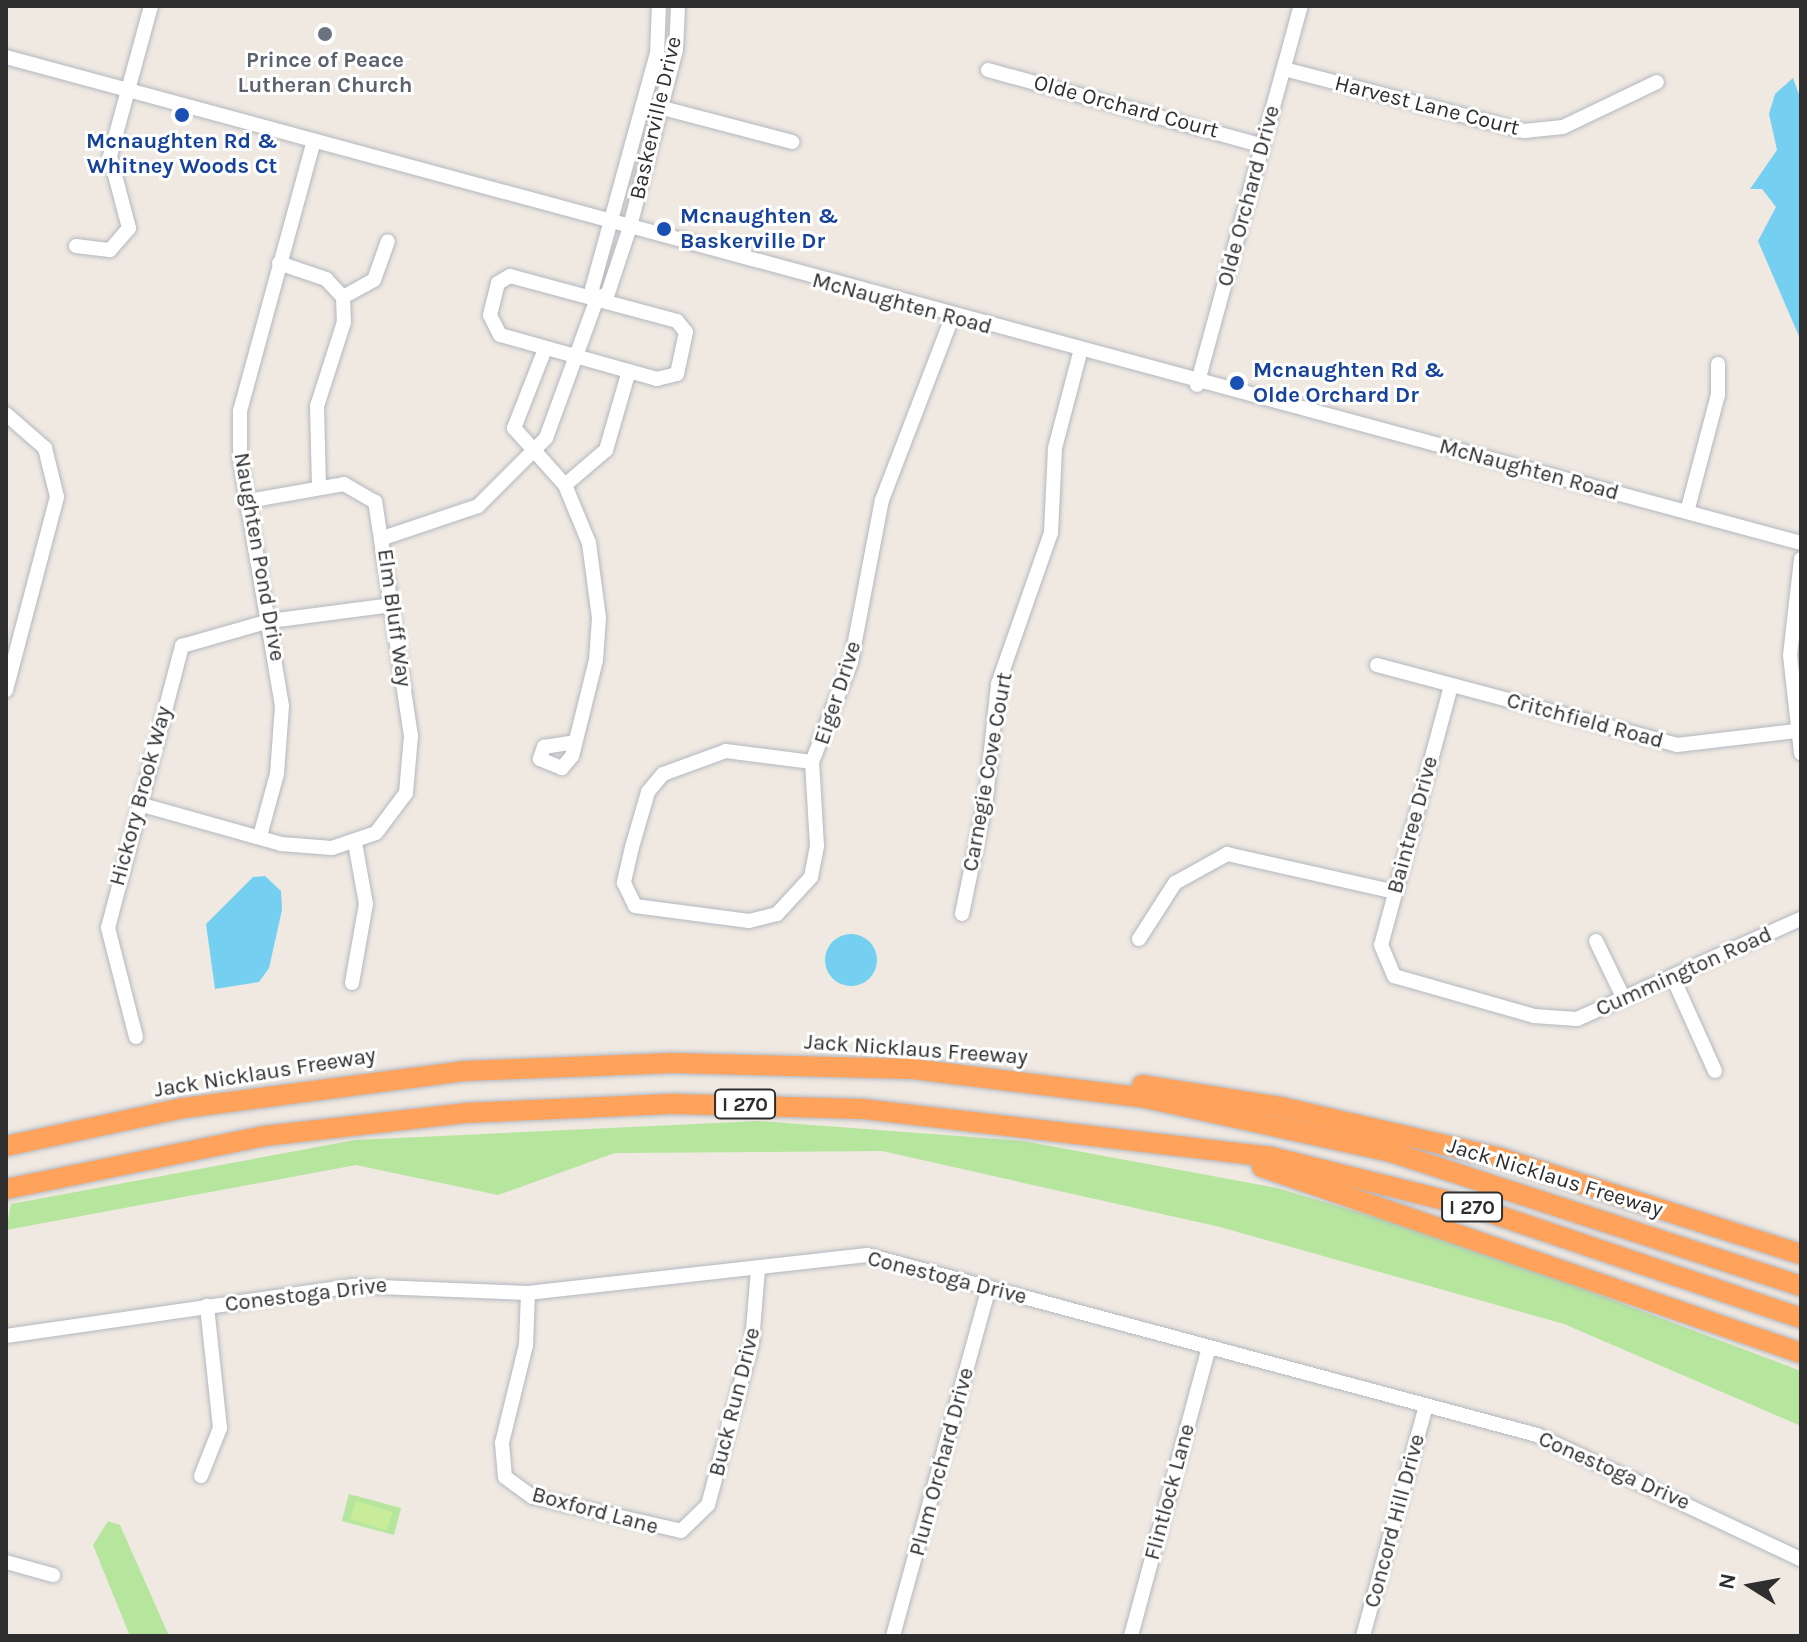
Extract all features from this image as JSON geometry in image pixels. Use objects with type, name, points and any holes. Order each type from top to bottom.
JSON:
[{"type":"highway","name":"Jack Nicklaus Freeway","points":[[6,1146],[359,1081],[541,1066],[867,1066],[1086,1089],[1391,1152],[1801,1286]]},
{"type":"highway","points":[[1086,1089],[1145,1085],[1397,1132],[1585,1182],[1801,1254]]},
{"type":"highway","name":"I 270","points":[[6,1189],[264,1136],[577,1106],[863,1109],[1272,1157],[1387,1183],[1801,1318]]},
{"type":"highway","points":[[1133,1140],[1266,1168],[1363,1199],[1801,1353]]},
{"type":"street","points":[[76,246],[110,250],[129,228],[110,156],[151,6]]},
{"type":"street","name":"Baskerville Drive","points":[[659,6],[657,53],[592,289],[596,301],[608,293],[629,230],[661,108],[678,6]]},
{"type":"street","name":"Olde Orchard Drive","points":[[1197,385],[1301,6]]},
{"type":"street","name":"McNaughten Road","points":[[6,57],[1197,385],[1801,543]]},
{"type":"street","name":"Harvest Lane Court","points":[[1284,69],[1524,131],[1563,127],[1657,82]]},
{"type":"street","name":"Olde Orchard Court","points":[[988,70],[1263,146]]},
{"type":"street","points":[[643,103],[792,142]]},
{"type":"street","name":"Naughten Pond Drive","points":[[260,836],[281,749],[270,621],[248,501],[240,411],[314,141]]},
{"type":"street","points":[[343,297],[374,280],[388,241]]},
{"type":"street","points":[[279,263],[326,279],[343,297],[344,322],[317,406],[319,486]]},
{"type":"street","points":[[510,276],[683,325],[677,374],[664,380],[545,349],[493,330],[498,283],[510,276]]},
{"type":"street","points":[[383,538],[460,516],[538,452],[578,356],[596,301]]},
{"type":"street","name":"Eiger Drive","points":[[812,762],[726,751],[663,774],[639,818],[624,883],[631,900],[663,915],[743,921],[777,914],[795,900],[817,859],[812,762],[851,662],[882,500],[952,318]]},
{"type":"street","points":[[545,349],[513,418],[565,485],[589,543],[599,596],[596,660],[575,742]]},
{"type":"street","name":"Carnegie Cove Court","points":[[962,914],[986,798],[998,684],[1051,533],[1055,448],[1080,353]]},
{"type":"street","points":[[1687,512],[1718,395],[1718,364]]},
{"type":"street","points":[[565,485],[606,450],[629,371]]},
{"type":"street","points":[[6,414],[45,448],[57,489],[6,690]]},
{"type":"street","name":"Elm Bluff Way","points":[[248,501],[344,484],[368,496],[383,538],[411,776],[397,810],[355,843]]},
{"type":"street","points":[[1801,559],[1790,655],[1796,731],[1801,753]]},
{"type":"street","points":[[270,621],[392,605]]},
{"type":"street","name":"Hickory Brook Way","points":[[136,1037],[108,928],[182,646],[270,621]]},
{"type":"street","name":"Critchfield Road","points":[[1377,665],[1677,745],[1796,731]]},
{"type":"street","name":"Baintree Drive","points":[[1385,965],[1381,945],[1451,686]]},
{"type":"street","points":[[139,804],[310,848],[355,843],[366,904],[352,983]]},
{"type":"street","points":[[1139,939],[1175,883],[1227,854],[1395,892]]},
{"type":"street","name":"Cummington Road","points":[[1385,965],[1406,983],[1563,1021],[1624,999],[1801,919]]},
{"type":"street","points":[[1596,941],[1624,999]]},
{"type":"street","points":[[1673,978],[1715,1071]]},
{"type":"street","name":"Conestoga Drive","points":[[6,1336],[385,1284],[528,1293],[867,1255],[1426,1405],[1592,1456],[1801,1559]]},
{"type":"street","name":"Buck Run Drive","points":[[690,1528],[708,1505],[752,1342],[758,1269]]},
{"type":"street","name":"Plum Orchard Drive","points":[[893,1636],[989,1288]]},
{"type":"street","name":"Boxford Lane","points":[[528,1293],[526,1345],[502,1443],[505,1477],[533,1497],[639,1526],[690,1528]]},
{"type":"street","points":[[201,1476],[220,1428],[207,1306]]},
{"type":"street","name":"Flintlock Lane","points":[[1131,1636],[1209,1347]]},
{"type":"street","name":"Concord Hill Drive","points":[[1363,1636],[1426,1405]]},
{"type":"street","points":[[6,1562],[53,1575]]},
{"type":"green space","points":[[759,1121],[1023,1141],[1277,1188],[1456,1241],[1801,1371],[1801,1426],[1564,1324],[1220,1227],[882,1151],[615,1153],[498,1195],[356,1165],[6,1230],[11,1204],[355,1140]]},
{"type":"green space","points":[[349,1494],[401,1508],[394,1535],[342,1521]]},
{"type":"green space","points":[[356,1501],[392,1512],[387,1530],[350,1519]]},
{"type":"green space","points":[[108,1521],[120,1525],[169,1636],[130,1636],[93,1545]]},
{"type":"water","points":[[1793,78],[1801,100],[1801,341],[1758,241],[1776,207],[1762,189],[1750,189],[1777,150],[1769,114],[1775,94]]},
{"type":"water","points":[[265,876],[281,891],[282,910],[269,968],[259,982],[215,989],[206,924],[253,877]]},
{"type":"water","points":[[851,934],[869,942],[877,960],[869,978],[851,986],[833,978],[825,960],[833,942]]},
{"type":"place","name":"Prince of Peace Lutheran Church","points":[[325,34]]},
{"type":"place","name":"Mcnaughten Rd & Whitney Woods Ct","points":[[182,115]]},
{"type":"place","name":"Mcnaughten & Baskerville Dr","points":[[664,229]]},
{"type":"place","name":"Mcnaughten Rd & Olde Orchard Dr","points":[[1237,383]]}]
